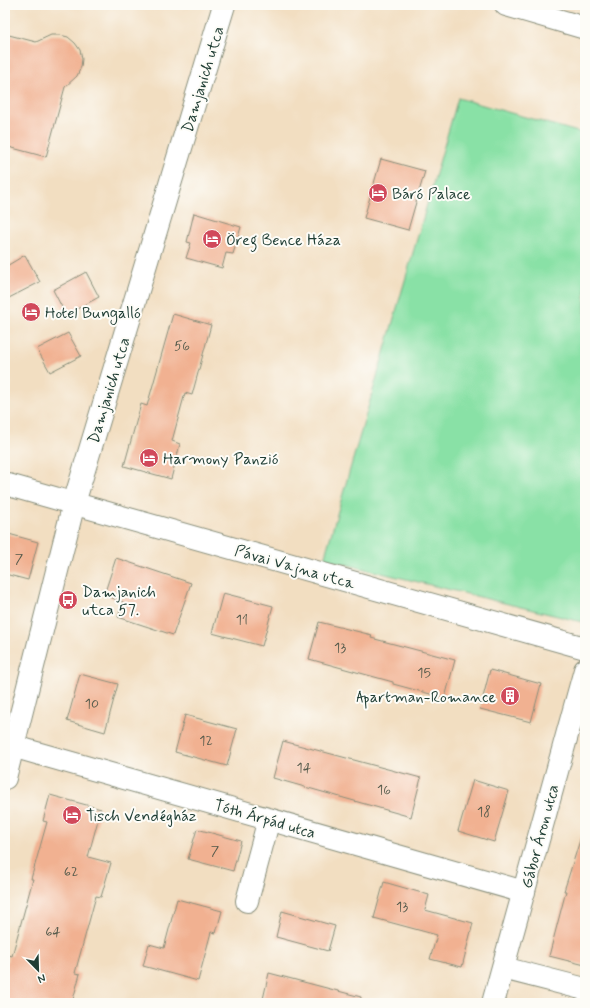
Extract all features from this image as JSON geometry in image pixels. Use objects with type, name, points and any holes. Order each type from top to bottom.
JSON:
[{"type":"street","name":"Damjanich utca","points":[[5,778],[9,745],[74,503],[224,5]]},
{"type":"street","points":[[506,5],[585,28]]},
{"type":"street","name":"Pávai Vajna utca","points":[[5,484],[585,648]]},
{"type":"street","name":"Gábor Áron utca","points":[[493,1003],[585,670]]},
{"type":"street","name":"Tóth Árpád utca","points":[[9,745],[524,892]]},
{"type":"street","points":[[247,901],[269,819]]},
{"type":"street","points":[[503,968],[585,989]]},
{"type":"green space","points":[[458,98],[585,134],[585,614],[582,622],[324,559]]},
{"type":"building","points":[[5,34],[36,42],[51,35],[60,35],[68,37],[80,50],[82,59],[81,67],[77,76],[65,87],[46,157],[5,146]]},
{"type":"building","points":[[381,159],[425,171],[408,230],[364,218]]},
{"type":"building","points":[[194,213],[241,227],[233,254],[226,253],[222,268],[186,258],[191,243],[187,242]]},
{"type":"building","points":[[25,255],[40,282],[5,300],[5,267]]},
{"type":"building","points":[[86,272],[99,297],[66,315],[53,290]]},
{"type":"building","points":[[173,314],[211,325],[192,395],[185,393],[172,441],[180,444],[171,479],[124,466],[141,404],[147,406]]},
{"type":"building","points":[[68,333],[81,356],[50,372],[37,349]]},
{"type":"building","points":[[5,533],[38,542],[28,580],[5,574]]},
{"type":"building","points":[[116,558],[191,583],[173,635],[118,617],[123,602],[104,595]]},
{"type":"building","points":[[223,593],[273,606],[262,646],[212,633]]},
{"type":"building","points":[[319,622],[372,635],[371,638],[455,660],[445,698],[309,659]]},
{"type":"building","name":"Apartman-Romance","points":[[490,670],[541,684],[531,722],[480,709]]},
{"type":"building","points":[[80,674],[118,684],[105,732],[67,721]]},
{"type":"building","points":[[185,715],[237,729],[227,766],[175,752]]},
{"type":"building","points":[[283,741],[421,778],[411,817],[273,778]]},
{"type":"building","points":[[473,780],[509,791],[494,842],[458,831]]},
{"type":"building","points":[[50,795],[101,809],[88,857],[111,863],[101,897],[96,896],[75,973],[80,974],[72,1003],[21,1003],[5,999],[5,968],[9,955],[12,956],[33,879],[31,879],[47,822],[43,821]]},
{"type":"building","points":[[197,829],[241,841],[233,871],[188,859]]},
{"type":"building","points":[[581,837],[585,837],[585,965],[549,956],[566,891],[564,891]]},
{"type":"building","points":[[384,882],[429,895],[425,910],[473,923],[462,967],[430,959],[437,935],[374,918]]},
{"type":"building","points":[[177,899],[222,911],[216,933],[211,932],[198,981],[143,966],[149,944],[164,948]]},
{"type":"building","points":[[282,911],[335,926],[328,951],[276,937]]},
{"type":"building","points":[[269,973],[361,997],[360,1003],[278,1003],[263,999]]},
{"type":"place","name":"Báró Palace","points":[[378,193]]},
{"type":"place","name":"Öreg Bence Háza","points":[[212,239]]},
{"type":"place","name":"Hotel Bungalló","points":[[31,312]]},
{"type":"place","name":"Harmony Panzió","points":[[149,458]]},
{"type":"place","name":"Damjanich utca 57.","points":[[68,600]]},
{"type":"place","name":"Apartman-Romance","points":[[510,696]]},
{"type":"place","name":"Tisch Vendégház","points":[[72,815]]}]
